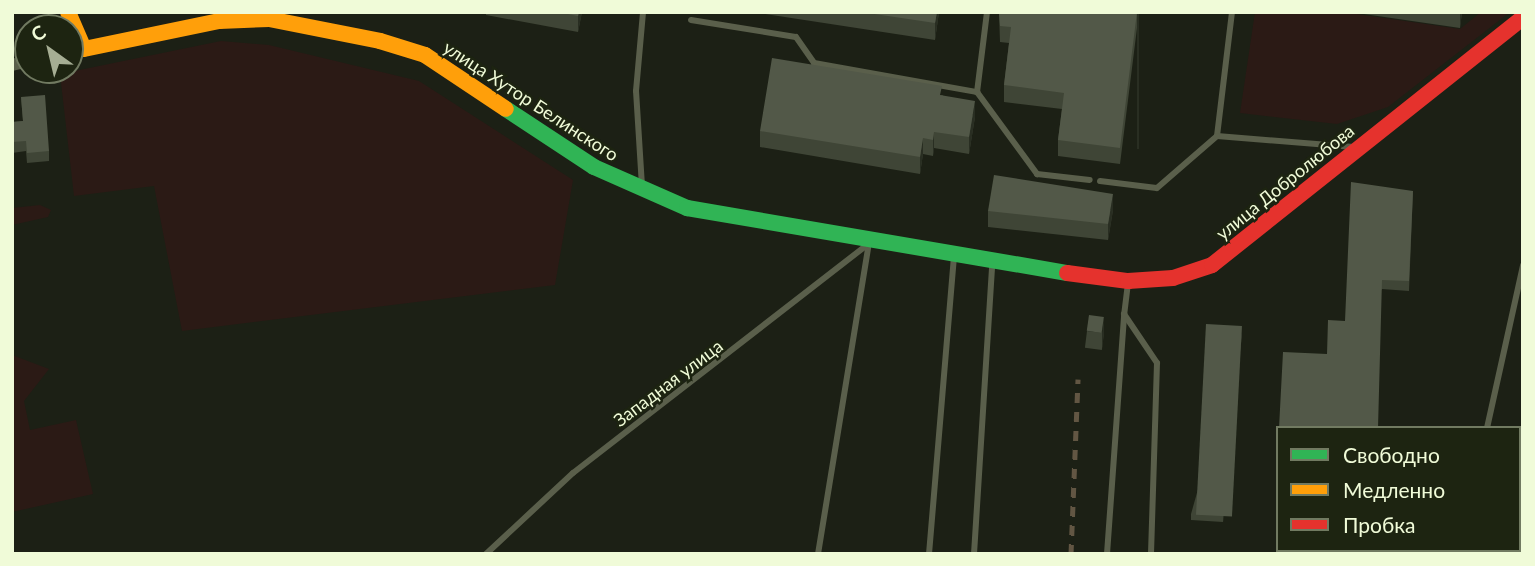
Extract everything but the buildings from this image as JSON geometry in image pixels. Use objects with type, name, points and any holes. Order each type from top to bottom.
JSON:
[{"type":"street","name":"улица Хутор Белинского","points":[[84,48],[218,17],[269,19],[425,55],[642,192],[687,208],[869,245]]},
{"type":"street","name":"улица Добролюбова","points":[[869,245],[1128,281],[1173,278],[1212,265],[1523,18]]},
{"type":"lane","points":[[642,192],[636,91],[643,12]]},
{"type":"lane","points":[[976,92],[987,12]]},
{"type":"lane","points":[[1100,181],[1157,188],[1217,136],[1233,12]]},
{"type":"lane","points":[[691,20],[796,37],[814,63],[976,92],[1037,174],[1090,180]]},
{"type":"lane","points":[[1217,136],[1359,147]]},
{"type":"lane","points":[[818,554],[869,245]]},
{"type":"lane","name":"Западная улица","points":[[486,554],[573,473],[869,245]]},
{"type":"lane","points":[[929,554],[954,257]]},
{"type":"lane","points":[[974,554],[992,262]]},
{"type":"lane","points":[[1487,426],[1523,265]]},
{"type":"lane","points":[[1107,554],[1128,281]]},
{"type":"lane","points":[[1125,314],[1157,363],[1151,554]]},
{"type":"shaded area","points":[[1255,12],[1343,12],[1460,29],[1481,12],[1510,12],[1388,107],[1337,124],[1240,113]]},
{"type":"shaded area","points":[[221,41],[269,45],[419,81],[573,180],[555,285],[182,331],[154,186],[74,196],[61,84],[84,84],[84,69]]},
{"type":"shaded area","points":[[40,205],[51,210],[48,217],[12,225],[12,208]]},
{"type":"shaded area","points":[[12,355],[49,369],[24,401],[30,430],[76,420],[93,494],[12,512]]},
{"type":"railway","points":[[1071,554],[1078,379]]},
{"type":"traffic: fast","points":[[506,109],[594,167],[687,208],[1067,273]]},
{"type":"traffic: slow","points":[[68,12],[84,49],[219,21],[269,19],[380,41],[425,55],[506,109]]},
{"type":"traffic: jam","points":[[1067,273],[1128,281],[1173,278],[1212,265],[1523,18]]}]
